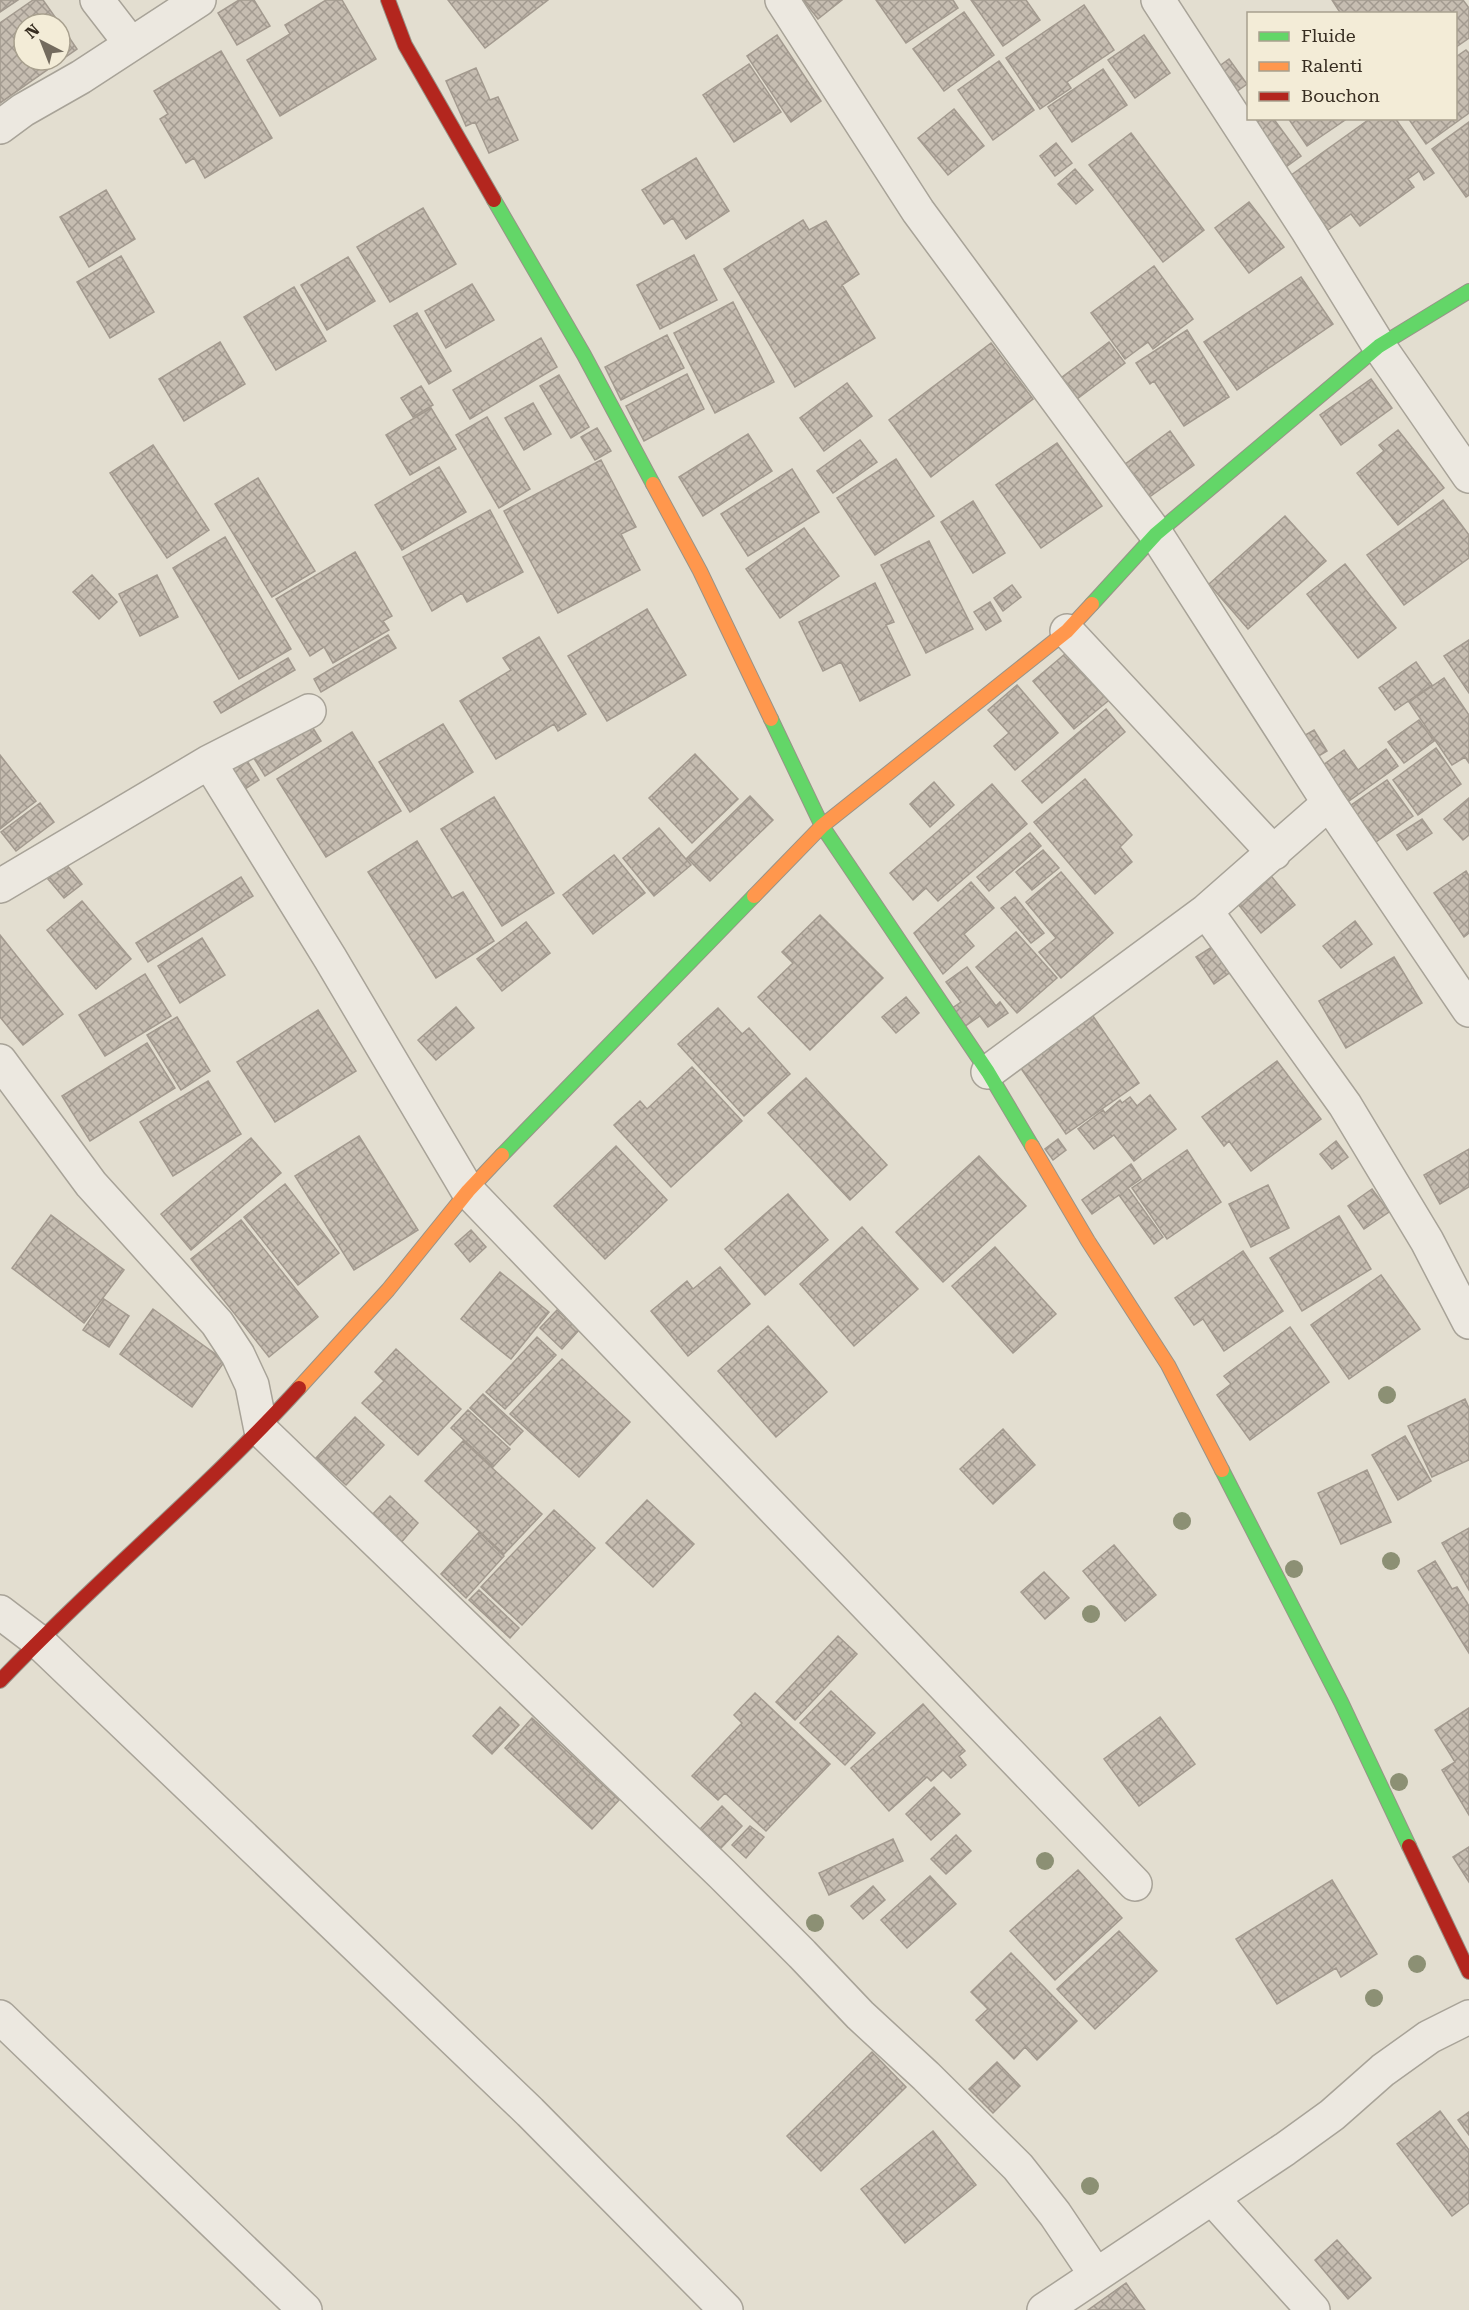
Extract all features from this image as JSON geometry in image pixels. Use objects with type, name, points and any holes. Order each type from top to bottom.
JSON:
[{"type":"street","points":[[97,0],[131,44]]},
{"type":"street","points":[[0,127],[23,110],[81,77],[199,0]]},
{"type":"street","points":[[388,0],[405,45],[584,355],[700,570],[822,826],[988,1072],[1088,1241],[1168,1365],[1341,1702],[1469,1972]]},
{"type":"street","points":[[782,0],[918,211],[1156,534],[1329,803],[1469,1010]]},
{"type":"street","points":[[1158,0],[1308,231],[1379,346],[1469,476]]},
{"type":"street","points":[[0,1681],[38,1641],[261,1430],[388,1290],[468,1191],[822,826],[1067,631],[1156,534],[1379,346],[1469,291]]},
{"type":"street","points":[[1067,631],[1274,853]]},
{"type":"street","points":[[0,886],[209,762],[309,711]]},
{"type":"street","points":[[209,762],[330,958],[468,1191],[1135,1884]]},
{"type":"street","points":[[988,1072],[1206,911],[1329,803]]},
{"type":"street","points":[[1206,911],[1345,1105],[1427,1241],[1469,1323]]},
{"type":"street","points":[[0,1061],[91,1184],[217,1323],[238,1355],[252,1385],[261,1430],[722,1874],[860,2015],[1018,2167],[1055,2214],[1096,2275]]},
{"type":"street","points":[[0,1612],[38,1641],[530,2112],[726,2310]]},
{"type":"street","points":[[0,2017],[305,2310]]},
{"type":"street","points":[[1044,2310],[1332,2115],[1383,2070],[1429,2037],[1469,2017]]},
{"type":"street","points":[[1212,2198],[1312,2310]]},
{"type":"building","points":[[0,0],[18,0],[0,12]]},
{"type":"building","points":[[33,0],[43,0],[52,12],[16,12]]},
{"type":"building","points":[[239,0],[254,0],[270,26],[237,45],[218,13]]},
{"type":"building","points":[[326,0],[342,0],[376,59],[280,116],[247,60],[290,34],[285,25]]},
{"type":"building","points":[[448,0],[548,0],[485,48]]},
{"type":"building","points":[[803,0],[842,0],[818,19]]},
{"type":"building","points":[[876,0],[953,0],[958,8],[906,43]]},
{"type":"building","points":[[971,0],[1026,0],[1040,20],[1003,46]]},
{"type":"building","points":[[1332,0],[1463,0],[1469,8],[1469,38],[1457,46],[1457,12],[1340,12]]},
{"type":"building","points":[[1084,5],[1114,50],[1067,82],[1071,88],[1040,109],[1006,58]]},
{"type":"building","points":[[964,12],[994,55],[944,91],[913,49]]},
{"type":"building","points":[[12,15],[12,72],[44,72],[0,103],[0,23]]},
{"type":"building","points":[[777,35],[821,101],[791,122],[747,56]]},
{"type":"building","points":[[1144,35],[1170,73],[1135,98],[1108,60]]},
{"type":"building","points":[[72,42],[77,49],[72,53]]},
{"type":"building","points":[[1466,50],[1469,53],[1469,113],[1426,144],[1409,120],[1457,120],[1457,56]]},
{"type":"building","points":[[221,51],[272,138],[205,178],[194,158],[186,163],[160,119],[168,114],[154,91]]},
{"type":"building","points":[[1229,59],[1247,84],[1229,97],[1210,73]]},
{"type":"building","points":[[999,61],[1034,110],[993,140],[958,90]]},
{"type":"building","points":[[749,64],[781,112],[734,142],[703,95]]},
{"type":"building","points":[[476,68],[490,100],[498,97],[518,140],[489,153],[475,122],[466,126],[446,81]]},
{"type":"building","points":[[1103,69],[1127,105],[1072,142],[1048,107]]},
{"type":"building","points":[[954,109],[984,146],[948,175],[918,138]]},
{"type":"building","points":[[1254,120],[1274,120],[1301,156],[1276,174]]},
{"type":"building","points":[[1289,120],[1345,120],[1307,146]]},
{"type":"building","points":[[1368,120],[1396,120],[1434,173],[1424,180],[1419,171],[1408,179],[1414,187],[1360,226],[1351,214],[1328,230],[1290,176]]},
{"type":"building","points":[[1469,122],[1469,195],[1466,197],[1432,149]]},
{"type":"building","points":[[1131,133],[1204,230],[1163,262],[1089,165]]},
{"type":"building","points":[[1056,143],[1072,163],[1055,176],[1040,156]]},
{"type":"building","points":[[696,158],[729,211],[686,239],[673,218],[664,224],[642,190]]},
{"type":"building","points":[[1075,169],[1093,190],[1076,204],[1058,184]]},
{"type":"building","points":[[106,190],[135,239],[89,267],[60,217]]},
{"type":"building","points":[[1249,202],[1284,247],[1249,273],[1215,228]]},
{"type":"building","points":[[423,208],[456,264],[390,302],[357,247]]},
{"type":"building","points":[[803,220],[809,230],[826,221],[859,274],[842,285],[875,338],[795,387],[724,269]]},
{"type":"building","points":[[694,255],[717,300],[660,329],[637,285]]},
{"type":"building","points":[[121,256],[154,312],[110,338],[77,282]]},
{"type":"building","points":[[348,257],[375,301],[327,330],[301,285]]},
{"type":"building","points":[[1154,266],[1193,319],[1153,349],[1148,342],[1125,359],[1091,313]]},
{"type":"building","points":[[1301,277],[1333,324],[1237,390],[1204,342]]},
{"type":"building","points":[[472,284],[494,320],[446,348],[425,311]]},
{"type":"building","points":[[294,287],[326,341],[276,370],[244,317]]},
{"type":"building","points":[[733,302],[774,382],[715,413],[674,333]]},
{"type":"building","points":[[417,313],[451,371],[429,384],[394,326]]},
{"type":"building","points":[[1187,330],[1229,397],[1184,426],[1154,381],[1150,384],[1136,363]]},
{"type":"building","points":[[667,335],[684,368],[621,400],[605,367]]},
{"type":"building","points":[[541,338],[557,367],[470,419],[453,390]]},
{"type":"building","points":[[220,342],[245,384],[184,421],[159,379]]},
{"type":"building","points":[[1109,342],[1125,363],[1077,399],[1061,378]]},
{"type":"building","points":[[991,343],[1033,399],[931,477],[889,420]]},
{"type":"building","points":[[687,374],[704,409],[644,441],[626,406]]},
{"type":"building","points":[[559,375],[589,427],[571,438],[540,386]]},
{"type":"building","points":[[1371,379],[1392,408],[1341,445],[1320,415]]},
{"type":"building","points":[[847,383],[872,416],[824,451],[800,418]]},
{"type":"building","points":[[421,386],[433,405],[413,417],[401,398]]},
{"type":"building","points":[[533,403],[551,434],[524,450],[505,418]]},
{"type":"building","points":[[431,408],[456,449],[410,475],[386,435]]},
{"type":"building","points":[[487,417],[530,489],[499,508],[456,435]]},
{"type":"building","points":[[597,428],[611,451],[595,460],[581,437]]},
{"type":"building","points":[[1398,430],[1444,488],[1398,525],[1357,473],[1384,451],[1379,445]]},
{"type":"building","points":[[1170,431],[1194,465],[1148,498],[1124,465]]},
{"type":"building","points":[[748,434],[772,471],[703,516],[679,477]]},
{"type":"building","points":[[860,440],[877,462],[833,493],[817,471]]},
{"type":"building","points":[[1057,443],[1102,506],[1041,548],[996,485]]},
{"type":"building","points":[[153,445],[209,530],[167,558],[110,473]]},
{"type":"building","points":[[896,459],[934,516],[875,555],[837,498]]},
{"type":"building","points":[[601,460],[636,527],[621,534],[640,570],[558,613],[504,511]]},
{"type":"building","points":[[439,467],[466,512],[402,550],[375,505]]},
{"type":"building","points":[[792,469],[819,512],[748,556],[721,514]]},
{"type":"building","points":[[258,478],[315,571],[272,597],[215,504]]},
{"type":"building","points":[[1443,500],[1469,535],[1469,558],[1404,605],[1367,555]]},
{"type":"building","points":[[973,501],[1005,553],[973,573],[941,522]]},
{"type":"building","points":[[490,510],[523,572],[467,602],[462,593],[432,611],[403,557]]},
{"type":"building","points":[[1285,516],[1326,561],[1248,629],[1209,584]]},
{"type":"building","points":[[804,528],[839,576],[780,618],[746,569]]},
{"type":"building","points":[[225,537],[291,649],[239,679],[173,568]]},
{"type":"building","points":[[929,541],[973,629],[926,653],[881,565]]},
{"type":"building","points":[[355,552],[392,616],[383,621],[389,630],[333,663],[324,647],[310,656],[276,599]]},
{"type":"building","points":[[1345,564],[1396,628],[1358,658],[1307,594]]},
{"type":"building","points":[[92,575],[117,602],[99,619],[73,592]]},
{"type":"building","points":[[157,575],[178,617],[140,636],[119,594]]},
{"type":"building","points":[[875,583],[894,622],[886,625],[910,675],[860,701],[841,662],[823,671],[799,622]]},
{"type":"building","points":[[1012,585],[1021,597],[1003,611],[994,598]]},
{"type":"building","points":[[990,602],[1001,621],[986,630],[974,612]]},
{"type":"building","points":[[647,609],[686,675],[607,721],[568,656]]},
{"type":"building","points":[[388,635],[396,648],[321,692],[314,679]]},
{"type":"building","points":[[539,637],[586,714],[558,731],[554,724],[496,759],[460,701],[511,670],[503,658]]},
{"type":"building","points":[[1469,640],[1469,693],[1444,656]]},
{"type":"building","points":[[1078,643],[1119,692],[1074,729],[1033,681]]},
{"type":"building","points":[[288,658],[295,670],[221,713],[214,702]]},
{"type":"building","points":[[1416,662],[1432,685],[1395,710],[1379,688]]},
{"type":"building","points":[[1444,678],[1469,715],[1469,763],[1465,757],[1452,765],[1409,702]]},
{"type":"building","points":[[1017,685],[1058,733],[1015,770],[994,746],[1009,733],[988,710]]},
{"type":"building","points":[[1106,709],[1125,732],[1042,803],[1022,781]]},
{"type":"building","points":[[308,720],[321,741],[265,776],[252,755]]},
{"type":"building","points":[[1419,720],[1434,741],[1404,763],[1388,742]]},
{"type":"building","points":[[443,724],[473,772],[410,812],[379,762]]},
{"type":"building","points":[[1314,730],[1327,751],[1312,760],[1300,738]]},
{"type":"building","points":[[352,732],[401,811],[326,857],[277,779]]},
{"type":"building","points":[[1436,748],[1461,784],[1418,815],[1393,780]]},
{"type":"building","points":[[1386,749],[1398,766],[1342,806],[1316,770],[1344,750],[1358,770]]},
{"type":"building","points":[[695,754],[738,799],[692,843],[649,798]]},
{"type":"building","points":[[0,755],[36,801],[0,829]]},
{"type":"building","points":[[244,756],[259,780],[236,795],[221,771]]},
{"type":"building","points":[[1085,779],[1132,835],[1120,847],[1132,862],[1095,894],[1034,822]]},
{"type":"building","points":[[1387,780],[1413,816],[1373,844],[1347,808]]},
{"type":"building","points":[[934,782],[954,805],[930,827],[910,804]]},
{"type":"building","points":[[992,784],[1027,824],[938,901],[926,888],[913,900],[890,873]]},
{"type":"building","points":[[750,796],[773,820],[710,881],[687,858]]},
{"type":"building","points":[[494,797],[554,893],[502,926],[441,829]]},
{"type":"building","points":[[1469,798],[1469,835],[1463,840],[1444,819]]},
{"type":"building","points":[[40,803],[54,822],[16,851],[1,832]]},
{"type":"building","points":[[1422,819],[1432,833],[1407,850],[1397,835]]},
{"type":"building","points":[[659,828],[691,865],[654,896],[623,858]]},
{"type":"building","points":[[1030,833],[1041,846],[989,891],[977,877]]},
{"type":"building","points":[[417,841],[452,898],[463,892],[494,941],[436,978],[368,872]]},
{"type":"building","points":[[1043,850],[1059,868],[1032,890],[1016,872]]},
{"type":"building","points":[[614,855],[645,893],[593,934],[563,895]]},
{"type":"building","points":[[66,864],[82,884],[64,898],[48,879]]},
{"type":"building","points":[[1267,871],[1295,905],[1261,933],[1234,899]]},
{"type":"building","points":[[1466,871],[1469,876],[1469,933],[1464,937],[1434,893]]},
{"type":"building","points":[[1061,872],[1113,933],[1061,978],[1039,952],[1056,938],[1026,902]]},
{"type":"building","points":[[241,877],[253,896],[148,962],[136,943]]},
{"type":"building","points":[[971,882],[994,908],[964,934],[974,946],[943,974],[914,933]]},
{"type":"building","points":[[1015,897],[1044,933],[1031,943],[1001,908]]},
{"type":"building","points":[[82,901],[131,959],[96,989],[47,930]]},
{"type":"building","points":[[820,915],[883,978],[810,1050],[758,997],[793,963],[782,952]]},
{"type":"building","points":[[1355,921],[1372,944],[1341,968],[1323,946]]},
{"type":"building","points":[[526,922],[550,953],[502,991],[477,959]]},
{"type":"building","points":[[1016,932],[1057,978],[1017,1013],[976,967]]},
{"type":"building","points":[[0,935],[63,1014],[23,1045],[0,1017]]},
{"type":"building","points":[[202,938],[225,975],[180,1003],[158,966]]},
{"type":"building","points":[[1215,945],[1232,971],[1214,984],[1196,957]]},
{"type":"building","points":[[1394,957],[1422,1003],[1346,1048],[1319,1001]]},
{"type":"building","points":[[967,967],[996,1006],[1000,1002],[1008,1013],[988,1027],[980,1016],[964,1027],[951,1009],[961,1002],[946,982]]},
{"type":"building","points":[[145,974],[171,1016],[105,1056],[79,1015]]},
{"type":"building","points":[[906,997],[919,1013],[896,1033],[882,1017]]},
{"type":"building","points":[[456,1007],[474,1028],[436,1060],[418,1040]]},
{"type":"building","points":[[718,1008],[742,1034],[749,1028],[790,1074],[744,1116],[678,1044]]},
{"type":"building","points":[[318,1010],[356,1071],[275,1122],[237,1062]]},
{"type":"building","points":[[1093,1016],[1139,1083],[1066,1134],[1020,1067]]},
{"type":"building","points":[[177,1017],[210,1071],[181,1090],[147,1035]]},
{"type":"building","points":[[147,1043],[175,1088],[90,1141],[62,1096]]},
{"type":"building","points":[[1277,1061],[1321,1119],[1251,1171],[1229,1141],[1224,1146],[1202,1117]]},
{"type":"building","points":[[692,1067],[742,1121],[671,1187],[614,1125],[640,1101],[647,1109]]},
{"type":"building","points":[[806,1078],[887,1165],[850,1200],[768,1113]]},
{"type":"building","points":[[208,1081],[241,1134],[173,1176],[140,1122]]},
{"type":"building","points":[[1150,1095],[1176,1129],[1134,1161],[1114,1135],[1094,1149],[1078,1129],[1103,1110],[1105,1113],[1120,1100],[1122,1103],[1130,1097],[1137,1106]]},
{"type":"building","points":[[359,1136],[418,1230],[354,1270],[295,1176]]},
{"type":"building","points":[[251,1138],[281,1173],[191,1250],[161,1214]]},
{"type":"building","points":[[1058,1139],[1066,1150],[1053,1160],[1045,1149]]},
{"type":"building","points":[[1336,1141],[1348,1157],[1332,1169],[1320,1154]]},
{"type":"building","points":[[616,1146],[667,1200],[605,1259],[554,1206]]},
{"type":"building","points":[[1469,1149],[1469,1187],[1440,1204],[1424,1175]]},
{"type":"building","points":[[1187,1150],[1221,1202],[1167,1239],[1132,1188]]},
{"type":"building","points":[[979,1156],[1026,1206],[943,1282],[896,1232]]},
{"type":"building","points":[[1131,1164],[1141,1179],[1128,1188],[1163,1237],[1154,1244],[1119,1195],[1092,1214],[1082,1200]]},
{"type":"building","points":[[285,1184],[339,1253],[298,1285],[244,1217]]},
{"type":"building","points":[[1268,1185],[1289,1228],[1251,1247],[1229,1204]]},
{"type":"building","points":[[1372,1189],[1389,1212],[1364,1229],[1348,1206]]},
{"type":"building","points":[[788,1194],[828,1240],[765,1295],[725,1249]]},
{"type":"building","points":[[51,1215],[124,1270],[84,1323],[12,1268]]},
{"type":"building","points":[[1339,1216],[1371,1269],[1302,1311],[1270,1258]]},
{"type":"building","points":[[241,1220],[318,1317],[269,1357],[191,1259]]},
{"type":"building","points":[[862,1227],[918,1289],[854,1346],[800,1284]]},
{"type":"building","points":[[471,1230],[486,1247],[470,1262],[455,1244]]},
{"type":"building","points":[[995,1247],[1056,1314],[1013,1353],[952,1286]]},
{"type":"building","points":[[1243,1251],[1283,1311],[1224,1351],[1203,1319],[1194,1325],[1175,1298]]},
{"type":"building","points":[[720,1267],[750,1304],[688,1356],[651,1311],[687,1281],[693,1289]]},
{"type":"building","points":[[500,1272],[549,1312],[511,1359],[461,1319]]},
{"type":"building","points":[[1381,1275],[1420,1329],[1349,1379],[1311,1325]]},
{"type":"building","points":[[104,1299],[129,1316],[109,1347],[83,1330]]},
{"type":"building","points":[[153,1309],[225,1361],[192,1407],[120,1354]]},
{"type":"building","points":[[557,1310],[579,1330],[562,1349],[540,1328]]},
{"type":"building","points":[[768,1326],[827,1392],[776,1437],[718,1371]]},
{"type":"building","points":[[1290,1327],[1329,1382],[1250,1440],[1217,1395],[1231,1384],[1224,1376]]},
{"type":"building","points":[[537,1337],[556,1355],[505,1409],[486,1392]]},
{"type":"building","points":[[396,1349],[461,1409],[418,1455],[362,1403],[384,1381],[375,1372]]},
{"type":"building","points":[[562,1359],[630,1422],[579,1477],[510,1414]]},
{"type":"building","points":[[483,1394],[523,1431],[510,1445],[470,1408]]},
{"type":"building","points":[[1465,1399],[1469,1408],[1469,1460],[1432,1477],[1408,1426]]},
{"type":"building","points":[[468,1410],[510,1449],[493,1467],[451,1428]]},
{"type":"building","points":[[355,1417],[384,1445],[346,1485],[316,1458]]},
{"type":"building","points":[[1003,1429],[1035,1465],[993,1504],[960,1469]]},
{"type":"building","points":[[1405,1436],[1431,1481],[1398,1500],[1372,1455]]},
{"type":"building","points":[[463,1441],[542,1514],[504,1554],[425,1481]]},
{"type":"building","points":[[1367,1470],[1391,1522],[1341,1544],[1318,1493]]},
{"type":"building","points":[[390,1496],[418,1523],[399,1545],[370,1517]]},
{"type":"building","points":[[647,1500],[694,1544],[653,1587],[606,1543]]},
{"type":"building","points":[[554,1510],[595,1548],[522,1625],[481,1587]]},
{"type":"building","points":[[1469,1528],[1469,1590],[1442,1543]]},
{"type":"building","points":[[479,1532],[504,1556],[466,1598],[441,1574]]},
{"type":"building","points":[[1114,1545],[1156,1595],[1125,1621],[1083,1571]]},
{"type":"building","points":[[1435,1561],[1452,1589],[1457,1587],[1469,1606],[1469,1653],[1418,1571]]},
{"type":"building","points":[[1044,1572],[1069,1598],[1045,1619],[1021,1592]]},
{"type":"building","points":[[479,1590],[519,1628],[510,1638],[469,1600]]},
{"type":"building","points":[[838,1636],[857,1654],[795,1720],[776,1702]]},
{"type":"building","points":[[831,1691],[875,1733],[845,1765],[800,1723]]},
{"type":"building","points":[[755,1693],[830,1764],[766,1831],[725,1793],[718,1800],[692,1776],[742,1723],[734,1715]]},
{"type":"building","points":[[923,1704],[965,1751],[959,1756],[966,1765],[951,1778],[943,1770],[931,1781],[927,1777],[889,1811],[851,1768]]},
{"type":"building","points":[[500,1707],[519,1725],[492,1754],[473,1736]]},
{"type":"building","points":[[1469,1708],[1469,1815],[1442,1770],[1455,1762],[1435,1730]]},
{"type":"building","points":[[1160,1717],[1195,1764],[1139,1806],[1104,1759]]},
{"type":"building","points":[[532,1718],[619,1800],[592,1829],[505,1748]]},
{"type":"building","points":[[934,1787],[960,1814],[931,1840],[906,1814]]},
{"type":"building","points":[[722,1806],[742,1826],[721,1848],[700,1829]]},
{"type":"building","points":[[750,1826],[764,1837],[746,1858],[732,1845]]},
{"type":"building","points":[[956,1835],[971,1851],[946,1874],[931,1859]]},
{"type":"building","points":[[893,1839],[903,1861],[829,1895],[819,1873]]},
{"type":"building","points":[[1469,1847],[1469,1882],[1453,1857]]},
{"type":"building","points":[[1078,1870],[1122,1918],[1055,1980],[1010,1931]]},
{"type":"building","points":[[930,1876],[956,1904],[907,1948],[881,1920]]},
{"type":"building","points":[[1332,1880],[1377,1954],[1341,1977],[1336,1968],[1277,2004],[1236,1939]]},
{"type":"building","points":[[873,1886],[885,1900],[863,1919],[851,1906]]},
{"type":"building","points":[[1119,1931],[1157,1971],[1095,2029],[1057,1989]]},
{"type":"building","points":[[1011,1953],[1077,2021],[1037,2060],[1025,2047],[1014,2059],[976,2020],[988,2009],[971,1992]]},
{"type":"building","points":[[872,2052],[906,2087],[821,2171],[787,2136]]},
{"type":"building","points":[[997,2062],[1020,2086],[993,2113],[969,2089]]},
{"type":"building","points":[[1440,2111],[1469,2150],[1469,2203],[1452,2216],[1397,2144]]},
{"type":"building","points":[[1469,2112],[1469,2135],[1458,2120]]},
{"type":"building","points":[[933,2131],[976,2185],[905,2243],[861,2189]]},
{"type":"building","points":[[1337,2240],[1371,2278],[1348,2299],[1315,2260]]},
{"type":"building","points":[[1126,2283],[1145,2310],[1088,2310]]},
{"type":"traffic: fast","points":[[494,200],[584,355],[653,484]]},
{"type":"traffic: fast","points":[[1092,604],[1156,534],[1379,346],[1469,291]]},
{"type":"traffic: fast","points":[[771,719],[822,826],[988,1072],[1032,1146]]},
{"type":"traffic: fast","points":[[502,1155],[754,896]]},
{"type":"traffic: fast","points":[[1222,1470],[1341,1702],[1409,1846]]},
{"type":"traffic: slow","points":[[653,484],[700,571],[771,719]]},
{"type":"traffic: slow","points":[[754,896],[822,826],[1067,631],[1092,604]]},
{"type":"traffic: slow","points":[[1032,1146],[1088,1241],[1168,1365],[1222,1470]]},
{"type":"traffic: slow","points":[[299,1388],[388,1290],[468,1191],[502,1155]]},
{"type":"traffic: jam","points":[[388,0],[405,45],[494,200]]},
{"type":"traffic: jam","points":[[0,1681],[74,1607],[226,1463],[299,1388]]},
{"type":"traffic: jam","points":[[1409,1846],[1469,1972]]}]
